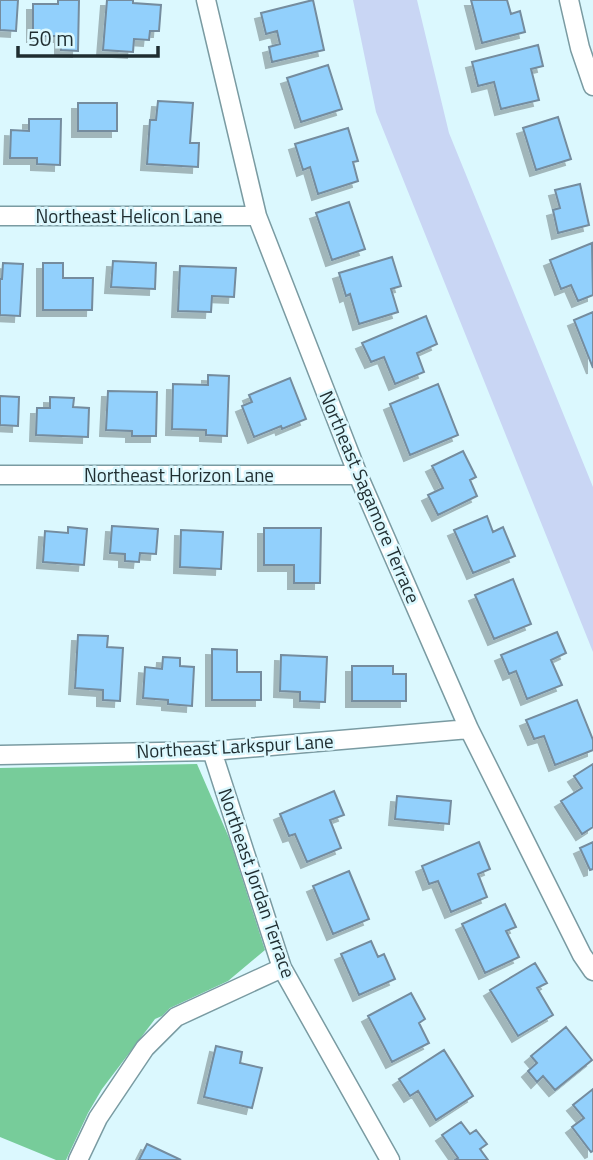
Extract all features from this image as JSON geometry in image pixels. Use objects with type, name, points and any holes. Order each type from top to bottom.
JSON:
[{"type":"street","name":"Northeast Sagamore Terrace","points":[[206,0],[257,216],[358,475],[469,729],[582,955],[593,971]]},
{"type":"street","points":[[569,0],[586,47],[593,86]]},
{"type":"street","name":"Northeast Helicon Lane","points":[[0,216],[257,216]]},
{"type":"street","name":"Northeast Horizon Lane","points":[[0,475],[358,475]]},
{"type":"street","name":"Northeast Larkspur Lane","points":[[0,755],[212,751],[469,729]]},
{"type":"street","name":"Northeast Jordan Terrace","points":[[212,751],[282,968],[390,1160]]},
{"type":"street","points":[[78,1160],[97,1118],[145,1048],[176,1017],[282,968]]},
{"type":"green space","points":[[197,764],[230,840],[265,950],[228,981],[170,1008],[155,1019],[102,1089],[66,1160],[56,1160],[0,1137],[0,768]]},
{"type":"water","points":[[353,0],[417,0],[449,133],[593,487],[593,652],[376,112]]},
{"type":"building","points":[[0,0],[18,0],[16,31],[0,30]]},
{"type":"building","points":[[58,0],[79,0],[78,51],[61,50],[61,36],[33,36],[33,4],[58,4]]},
{"type":"building","points":[[107,0],[133,0],[133,3],[161,5],[159,31],[150,31],[149,40],[134,39],[133,52],[103,50]]},
{"type":"building","points":[[313,0],[324,50],[272,62],[269,47],[280,44],[277,31],[266,34],[261,13]]},
{"type":"building","points":[[471,0],[507,0],[511,14],[520,11],[525,32],[482,43]]},
{"type":"building","points":[[538,45],[543,66],[531,69],[539,100],[501,109],[494,82],[478,86],[472,62]]},
{"type":"building","points":[[328,65],[342,109],[301,122],[287,78]]},
{"type":"building","points":[[158,101],[193,103],[190,143],[199,143],[198,167],[147,164],[150,120],[156,120]]},
{"type":"building","points":[[78,103],[117,103],[117,131],[78,131]]},
{"type":"building","points":[[558,117],[571,159],[536,170],[523,128]]},
{"type":"building","points":[[29,119],[61,119],[60,165],[37,164],[37,158],[10,158],[11,130],[29,131]]},
{"type":"building","points":[[348,128],[358,161],[353,162],[358,181],[318,194],[310,167],[303,170],[295,144]]},
{"type":"building","points":[[580,184],[589,225],[558,233],[553,210],[560,208],[555,190]]},
{"type":"building","points":[[349,202],[365,249],[332,260],[316,213]]},
{"type":"building","points":[[592,243],[593,295],[578,301],[571,285],[561,289],[550,260]]},
{"type":"building","points":[[392,257],[401,286],[391,289],[398,312],[359,324],[350,294],[346,296],[339,273]]},
{"type":"building","points":[[113,261],[156,263],[155,289],[111,287]]},
{"type":"building","points":[[3,263],[23,264],[20,316],[0,315]]},
{"type":"building","points":[[43,263],[63,263],[63,278],[93,278],[92,310],[43,310]]},
{"type":"building","points":[[180,266],[236,268],[234,297],[212,296],[211,312],[178,311]]},
{"type":"building","points":[[593,312],[593,368],[574,320]]},
{"type":"building","points":[[426,316],[437,344],[417,353],[424,372],[395,384],[384,357],[371,362],[362,343]]},
{"type":"building","points":[[208,375],[229,376],[227,436],[206,435],[206,430],[172,429],[173,384],[208,385]]},
{"type":"building","points":[[290,378],[306,419],[254,437],[242,406],[252,402],[249,395]]},
{"type":"building","points":[[438,384],[458,435],[410,455],[390,404]]},
{"type":"building","points":[[108,391],[157,392],[156,436],[132,436],[132,431],[106,430]]},
{"type":"building","points":[[0,396],[19,397],[18,426],[0,425]]},
{"type":"building","points":[[50,397],[74,398],[73,407],[89,408],[88,437],[36,435],[37,408],[50,408]]},
{"type":"building","points":[[463,451],[476,477],[470,480],[477,496],[438,515],[428,495],[443,488],[432,466]]},
{"type":"building","points":[[487,516],[493,532],[503,527],[515,556],[473,573],[454,530]]},
{"type":"building","points":[[112,526],[158,529],[156,554],[140,553],[139,562],[125,561],[125,554],[110,553]]},
{"type":"building","points":[[68,527],[87,529],[84,565],[43,562],[45,531],[68,533]]},
{"type":"building","points":[[264,528],[321,528],[320,583],[294,583],[294,565],[264,565]]},
{"type":"building","points":[[181,530],[223,532],[221,569],[180,567]]},
{"type":"building","points":[[513,579],[531,624],[494,639],[475,595]]},
{"type":"building","points":[[557,632],[566,653],[551,660],[562,685],[527,699],[516,671],[509,674],[501,655]]},
{"type":"building","points":[[78,635],[108,636],[107,647],[123,648],[120,701],[103,700],[103,690],[75,688]]},
{"type":"building","points":[[212,649],[237,650],[237,672],[261,672],[261,700],[212,700]]},
{"type":"building","points":[[281,655],[327,657],[325,702],[300,701],[300,692],[280,691]]},
{"type":"building","points":[[163,657],[180,658],[180,666],[194,667],[192,706],[143,698],[145,667],[162,669]]},
{"type":"building","points":[[352,666],[393,666],[393,674],[406,674],[406,701],[352,701]]},
{"type":"building","points":[[577,700],[593,740],[593,750],[555,765],[544,736],[534,739],[526,720]]},
{"type":"building","points":[[593,764],[593,827],[582,834],[561,801],[582,788],[574,776]]},
{"type":"building","points":[[334,791],[344,815],[330,820],[341,848],[307,862],[295,834],[289,836],[280,814]]},
{"type":"building","points":[[397,796],[451,801],[449,824],[395,819]]},
{"type":"building","points":[[479,842],[490,869],[478,874],[487,897],[451,912],[438,881],[429,884],[422,866]]},
{"type":"building","points":[[593,842],[593,869],[590,870],[580,848]]},
{"type":"building","points":[[349,871],[369,919],[333,934],[313,886]]},
{"type":"building","points":[[505,904],[516,927],[506,931],[519,957],[485,973],[462,924]]},
{"type":"building","points":[[371,941],[378,957],[384,954],[395,979],[359,995],[341,954]]},
{"type":"building","points":[[535,963],[547,983],[537,988],[553,1015],[518,1036],[490,990]]},
{"type":"building","points":[[411,993],[425,1019],[419,1023],[429,1043],[392,1062],[368,1016]]},
{"type":"building","points":[[566,1027],[592,1060],[555,1090],[543,1076],[537,1082],[528,1071],[537,1063],[531,1056]]},
{"type":"building","points":[[216,1046],[242,1052],[240,1063],[262,1068],[252,1108],[204,1097]]},
{"type":"building","points":[[444,1050],[473,1096],[436,1120],[418,1091],[410,1096],[399,1079]]},
{"type":"building","points":[[593,1089],[591,1152],[572,1127],[584,1118],[573,1105]]},
{"type":"building","points":[[461,1122],[470,1134],[476,1130],[487,1144],[480,1149],[488,1160],[455,1160],[458,1158],[442,1135]]},
{"type":"building","points":[[147,1144],[181,1160],[139,1160]]}]
